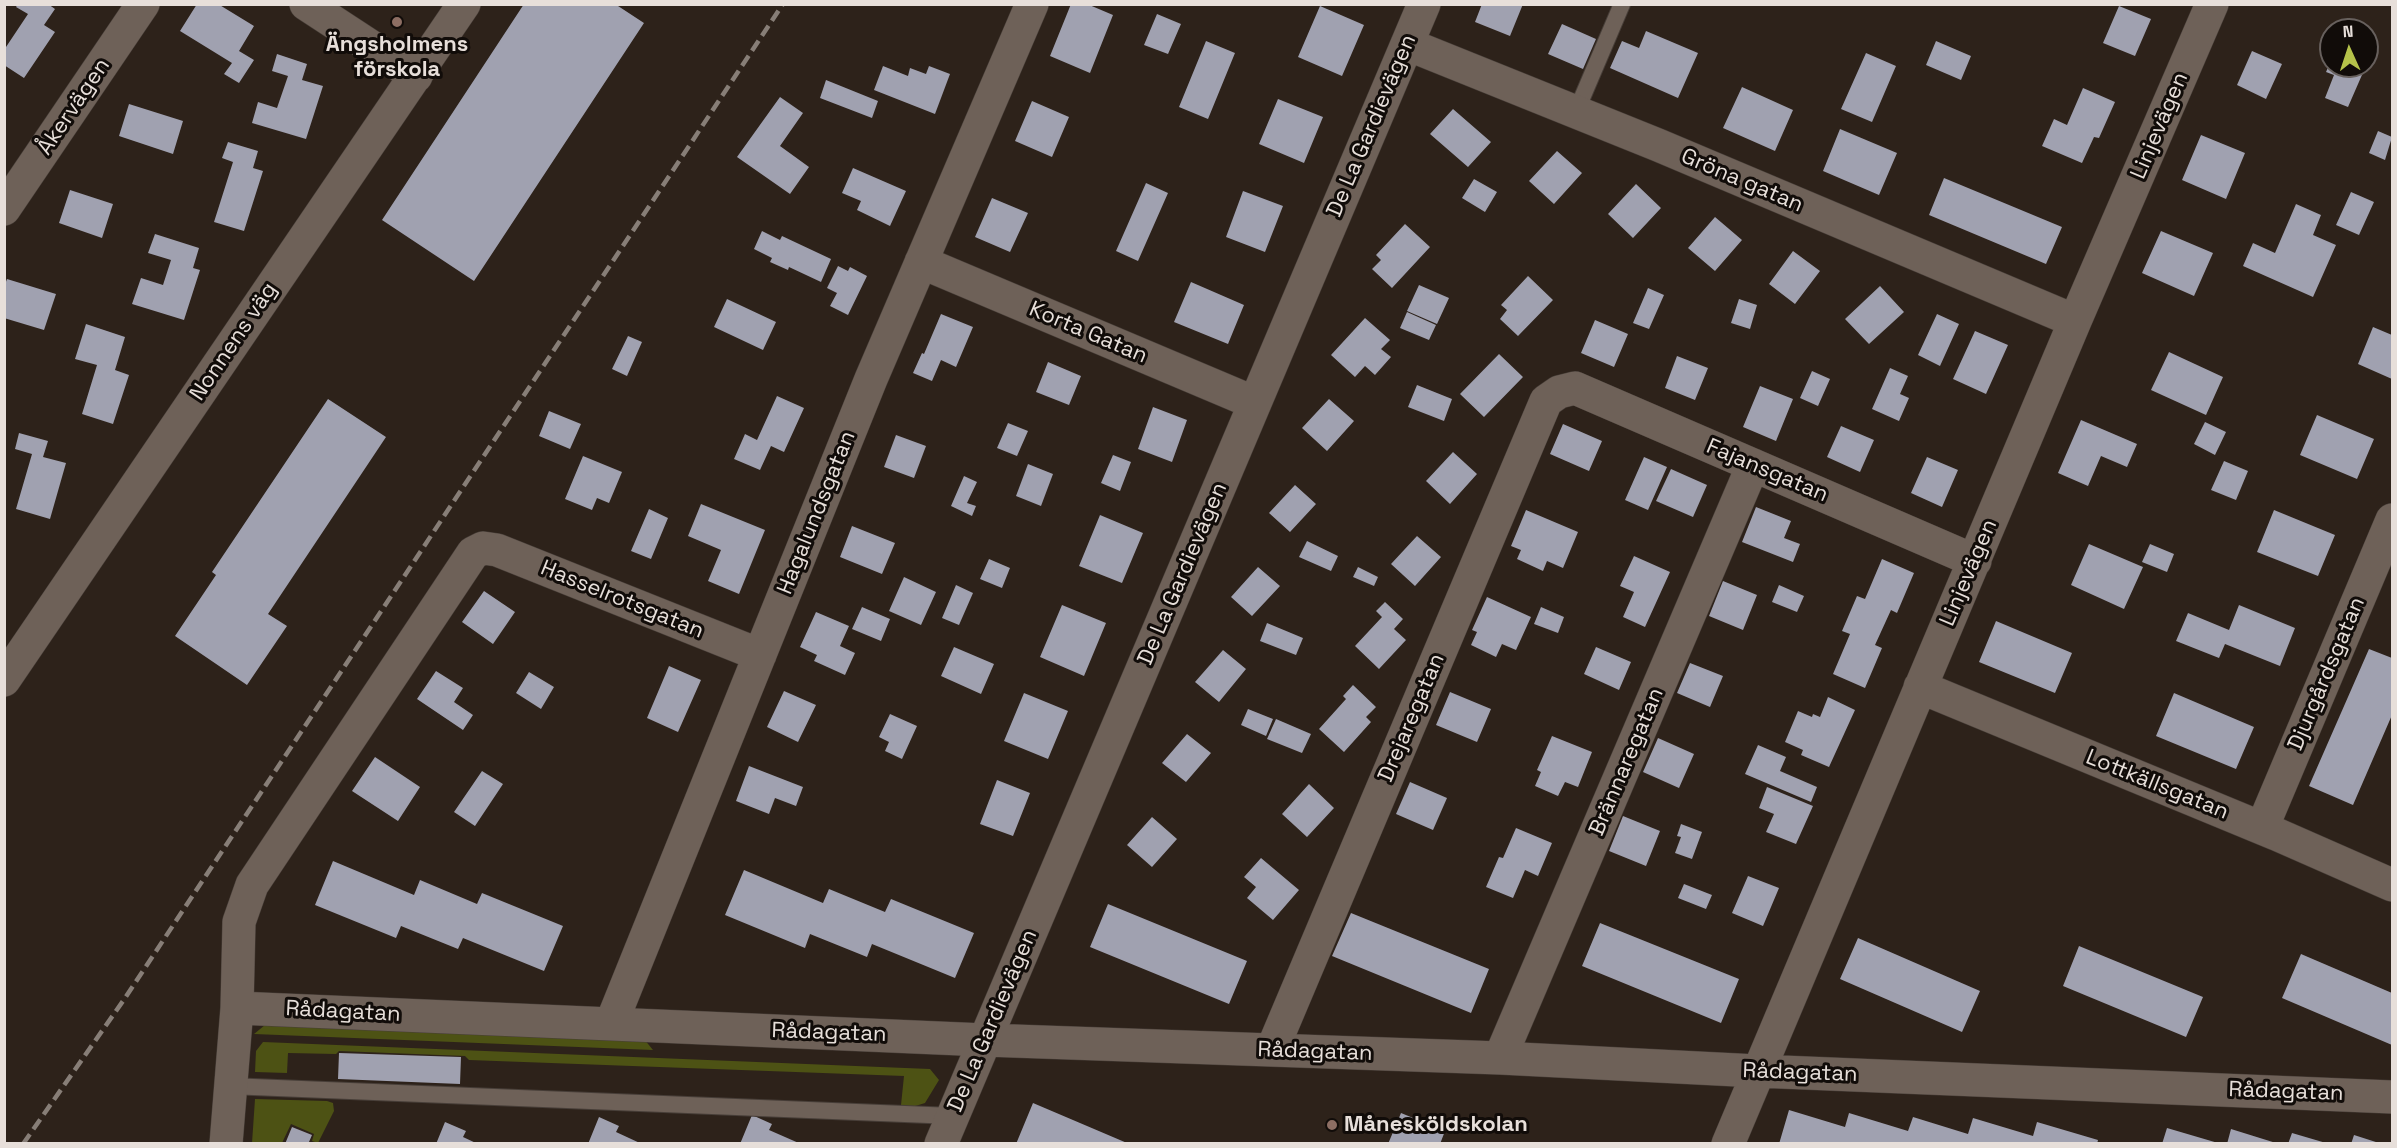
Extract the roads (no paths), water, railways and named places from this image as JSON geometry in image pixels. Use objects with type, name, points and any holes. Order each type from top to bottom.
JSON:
[{"type":"street","name":"Åkervägen","points":[[4,208],[144,4]]},
{"type":"street","points":[[306,4],[416,76]]},
{"type":"street","name":"Nonnens väg","points":[[4,680],[464,4]]},
{"type":"street","name":"Hagalundsgatan","points":[[611,1024],[921,262],[1032,4]]},
{"type":"street","name":"De La Gardievägen","points":[[947,1130],[1424,4]]},
{"type":"street","name":"Linjevägen","points":[[1728,1143],[2075,321],[2212,4]]},
{"type":"street","name":"Gröna gatan","points":[[1407,44],[1576,112],[2075,321]]},
{"type":"street","name":"Korta Gatan","points":[[921,262],[1255,403]]},
{"type":"street","name":"Fajansgatan","points":[[1559,392],[1575,388],[1975,561]]},
{"type":"street","name":"Drejaregatan","points":[[1272,1050],[1546,401],[1559,392]]},
{"type":"street","name":"Brännaregatan","points":[[1500,1058],[1753,465]]},
{"type":"street","name":"Djurgårdsgatan","points":[[2262,828],[2392,520]]},
{"type":"street","name":"Hasselrotsgatan","points":[[237,1008],[239,922],[252,885],[473,553],[483,548],[497,550],[760,655]]},
{"type":"street","name":"Lottkällsgatan","points":[[1920,687],[2262,828],[2392,885]]},
{"type":"street","points":[[226,1143],[237,1008]]},
{"type":"street","name":"Rådagatan","points":[[237,1008],[985,1040],[1500,1058],[2392,1097]]},
{"type":"lane","points":[[1576,112],[1622,4]]},
{"type":"lane","points":[[229,1086],[947,1130]]},
{"type":"railway","points":[[23,1144],[123,1001],[783,4]]},
{"type":"place","name":"Ängsholmens förskola","points":[[397,22]]},
{"type":"place","name":"Månesköldskolan","points":[[1332,1125]]}]
